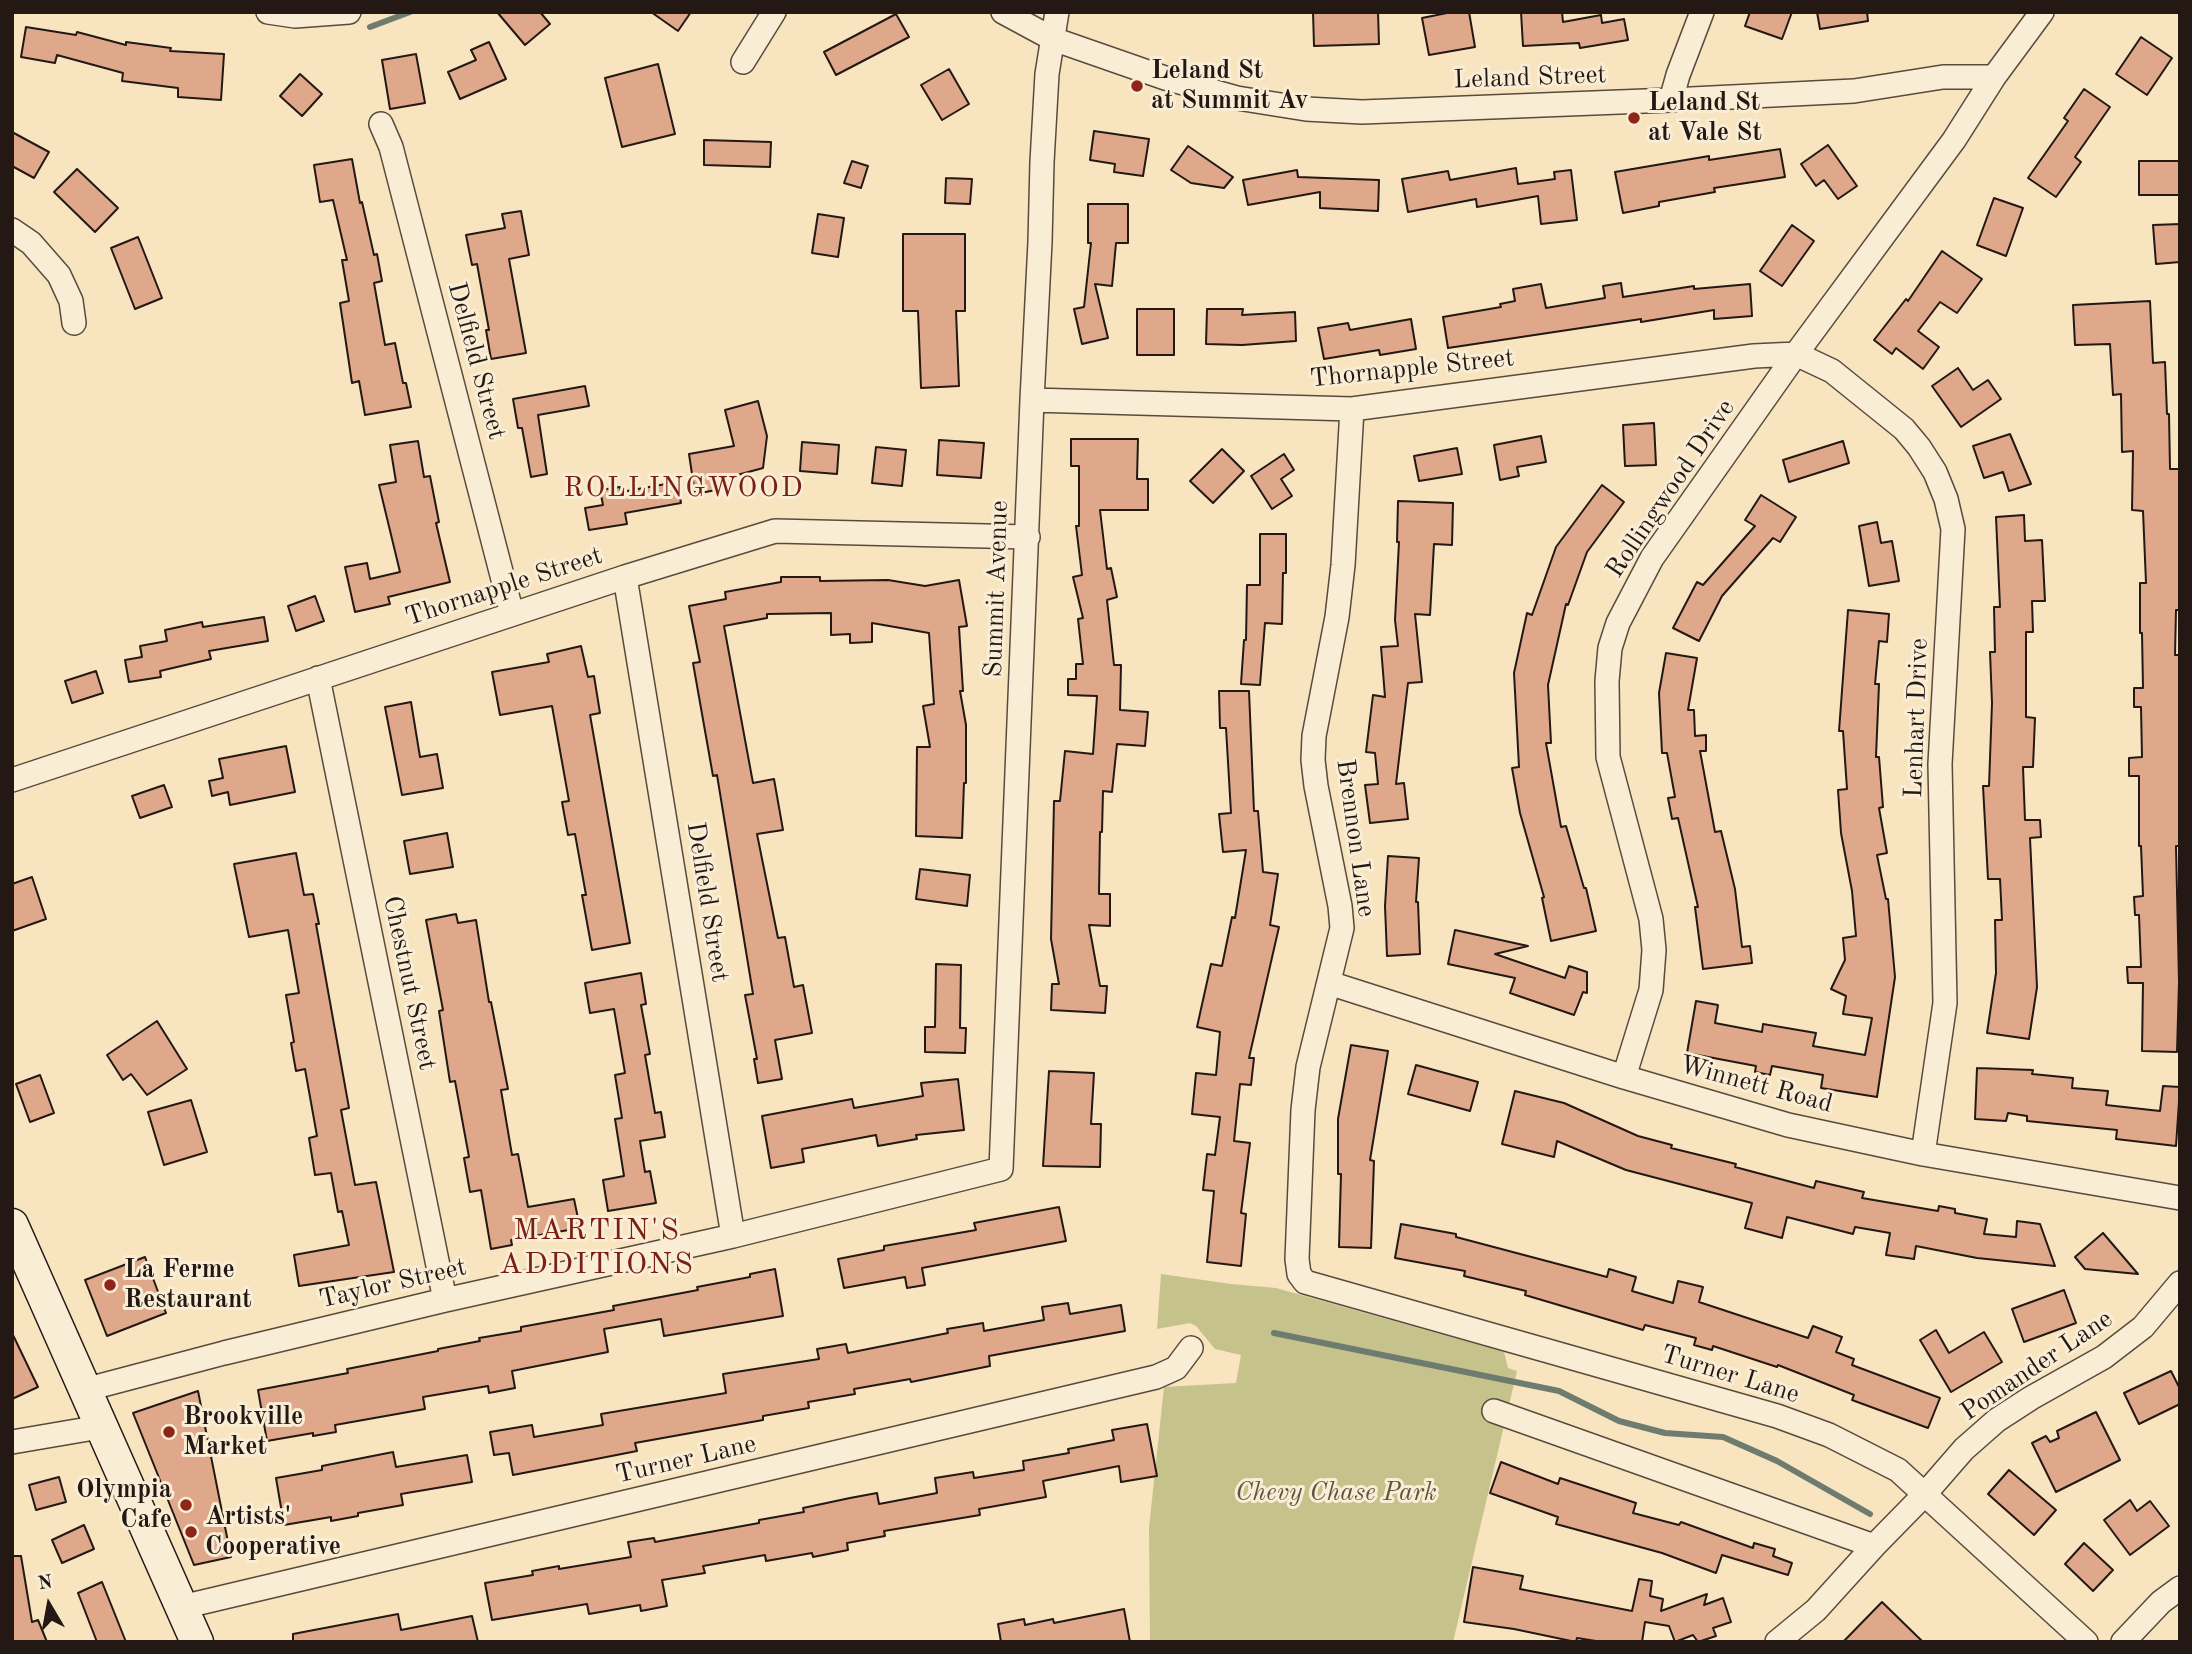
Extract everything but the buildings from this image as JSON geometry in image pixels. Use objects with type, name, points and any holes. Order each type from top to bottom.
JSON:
[{"type":"main road","points":[[12,1226],[197,1642]]},
{"type":"street","points":[[268,12],[295,16],[349,12]]},
{"type":"street","points":[[743,62],[774,12]]},
{"type":"street","name":"Leland Street","points":[[1003,12],[1053,39],[1165,78],[1237,98],[1306,109],[1362,112],[1671,100],[1854,91],[1943,77],[1994,77]]},
{"type":"street","name":"Summit Avenue","points":[[1001,1169],[1042,162],[1047,74],[1058,12]]},
{"type":"street","points":[[1671,100],[1702,12]]},
{"type":"street","points":[[1994,77],[2042,12]]},
{"type":"street","name":"Rollingwood Drive","points":[[1624,1077],[1651,990],[1654,950],[1651,919],[1608,757],[1606,681],[1610,648],[1618,623],[1652,558],[1796,354],[1954,140],[1994,77]]},
{"type":"street","name":"Delfield Street","points":[[381,124],[391,147],[512,614]]},
{"type":"street","points":[[12,230],[31,243],[59,275],[71,301],[74,323]]},
{"type":"street","name":"Thornapple Street","points":[[1032,400],[1352,409],[1754,356],[1796,354]]},
{"type":"street","name":"Lenhart Drive","points":[[1796,354],[1832,371],[1904,429],[1919,446],[1935,472],[1946,499],[1953,529],[1940,764],[1945,1003],[1923,1154]]},
{"type":"street","name":"Brennon Lane","points":[[1299,1274],[1297,1259],[1303,1110],[1308,1067],[1342,928],[1313,760],[1314,736],[1337,617],[1343,565],[1352,409]]},
{"type":"street","name":"Thornapple Street","points":[[12,780],[625,577],[775,531],[1028,537]]},
{"type":"street","name":"Delfield Street","points":[[625,577],[733,1236]]},
{"type":"street","name":"Chestnut Street","points":[[318,678],[445,1300]]},
{"type":"street","name":"Winnett Road","points":[[1329,983],[1624,1077],[1788,1125],[1923,1154],[2180,1198]]},
{"type":"street","name":"Taylor Street","points":[[84,1390],[203,1358],[445,1300],[733,1236],[1001,1169]]},
{"type":"street","name":"Turner Lane","points":[[1299,1274],[1305,1282],[1777,1416],[1829,1435],[1898,1470],[2086,1642]]},
{"type":"street","name":"Pomander Lane","points":[[1777,1642],[1816,1610],[1964,1449],[1997,1420],[2104,1357],[2143,1327],[2180,1283]]},
{"type":"street","name":"Turner Lane","points":[[182,1607],[1156,1377],[1176,1368],[1191,1348]]},
{"type":"street","points":[[1494,1411],[1874,1546]]},
{"type":"street","points":[[12,1442],[100,1427]]},
{"type":"street","points":[[2123,1642],[2161,1602],[2180,1588]]},
{"type":"green space","name":"Chevy Chase Park","points":[[1161,1274],[1276,1288],[1504,1352],[1508,1368],[1517,1371],[1453,1642],[1150,1642],[1149,1528],[1164,1387],[1236,1383],[1241,1355],[1215,1349],[1196,1326],[1190,1323],[1157,1329]]},
{"type":"waterway","points":[[370,27],[410,12]]},
{"type":"waterway","points":[[1274,1333],[1559,1391],[1619,1421],[1665,1433],[1723,1437],[1777,1461],[1870,1514]]},
{"type":"place","name":"Leland St at Summit Av","points":[[1137,86]]},
{"type":"place","name":"Leland St at Vale St","points":[[1634,118]]},
{"type":"place","name":"La Ferme Restaurant","points":[[110,1285]]},
{"type":"place","name":"Brookville Market","points":[[169,1432]]},
{"type":"place","name":"Olympia Cafe","points":[[186,1505]]},
{"type":"place","name":"Artists' Cooperative","points":[[191,1532]]},
{"type":"district","name":"ROLLINGWOOD","points":[[684,489]]},
{"type":"district","name":"MARTIN'S ADDITIONS","points":[[597,1248]]}]
